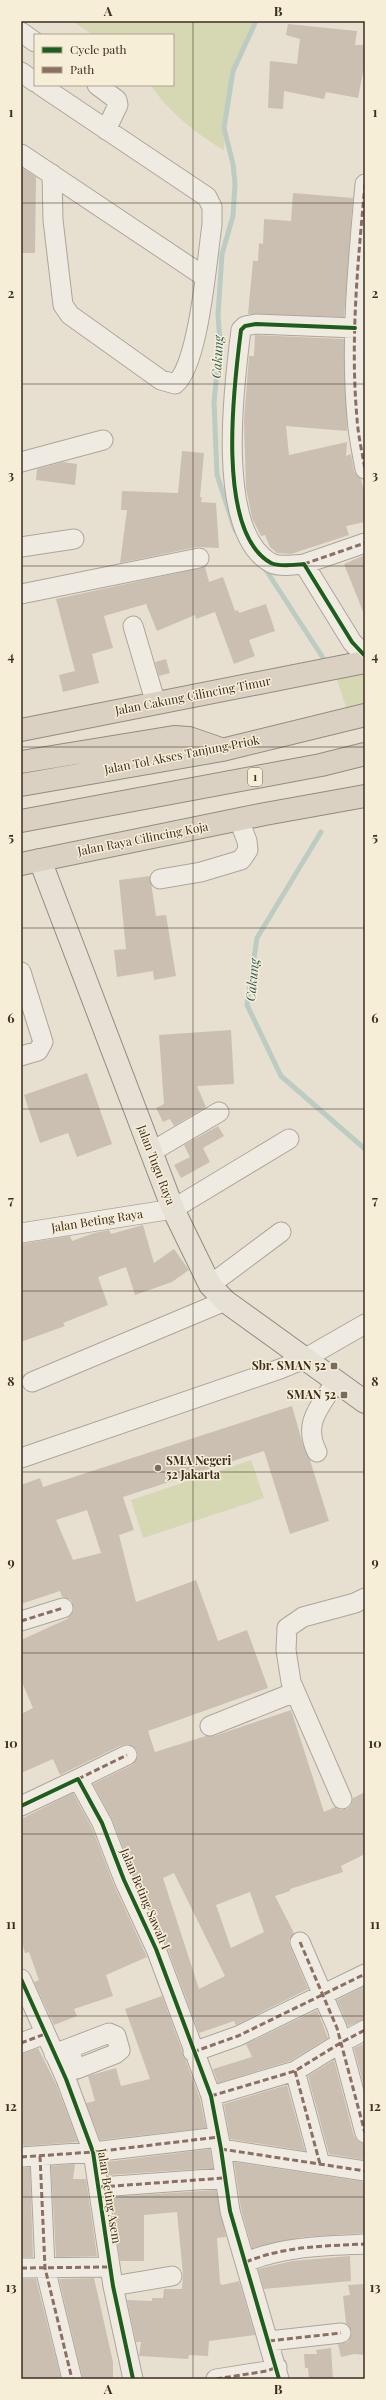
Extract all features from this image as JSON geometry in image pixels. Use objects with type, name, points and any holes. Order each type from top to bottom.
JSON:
[{"type":"highway","name":"Jalan Cakung Cilincing Timur","points":[[21,730],[313,673],[364,660]]},
{"type":"highway","name":"Jalan Tol Akses Tanjung Priok","points":[[21,785],[222,750],[365,715]]},
{"type":"highway","points":[[21,762],[174,737],[189,738],[222,750]]},
{"type":"highway","name":"1","points":[[23,822],[320,765],[365,754]]},
{"type":"highway","name":"Jalan Raya Cilincing Koja","points":[[31,862],[265,814],[364,796]]},
{"type":"main road","name":"Jalan Tugu Raya","points":[[31,862],[151,1152],[173,1209],[210,1285],[225,1301],[365,1402]]},
{"type":"street","points":[[21,32],[34,41]]},
{"type":"street","points":[[21,72],[34,81]]},
{"type":"street","points":[[41,86],[207,197],[212,207],[212,224],[194,344],[182,379],[175,384],[161,380],[70,315],[63,305],[52,220],[52,174]]},
{"type":"street","points":[[98,86],[117,100],[118,105],[106,130]]},
{"type":"street","points":[[21,154],[205,277]]},
{"type":"street","points":[[365,184],[358,263],[355,328],[357,419],[365,469]]},
{"type":"street","points":[[355,328],[256,324],[245,326],[242,330],[233,413],[234,485],[243,528],[256,552],[272,564],[304,564],[365,543]]},
{"type":"street","points":[[21,462],[103,440]]},
{"type":"street","points":[[21,546],[74,539]]},
{"type":"street","points":[[21,594],[199,558]]},
{"type":"street","points":[[304,564],[364,660]]},
{"type":"street","points":[[133,626],[156,704]]},
{"type":"street","points":[[160,879],[201,872],[241,860],[248,850],[247,840],[238,820]]},
{"type":"street","points":[[21,972],[26,1003],[43,1042],[38,1051],[21,1056]]},
{"type":"street","points":[[151,1152],[220,1112]]},
{"type":"street","points":[[173,1209],[290,1139]]},
{"type":"street","name":"Jalan Beting Raya","points":[[21,1233],[173,1209]]},
{"type":"street","points":[[210,1285],[281,1232]]},
{"type":"street","points":[[32,1382],[225,1301]]},
{"type":"street","points":[[21,1458],[304,1359],[365,1324]]},
{"type":"street","points":[[317,1452],[312,1441],[310,1430],[314,1415],[336,1381]]},
{"type":"street","points":[[342,1799],[291,1682],[286,1650],[287,1628],[303,1617],[365,1598]]},
{"type":"street","points":[[21,1621],[63,1608]]},
{"type":"street","points":[[210,1726],[295,1692]]},
{"type":"street","points":[[21,1806],[127,1755]]},
{"type":"street","name":"Jalan Beting Sawah I","points":[[78,1778],[102,1823],[124,1880],[156,1949],[193,2052],[211,2096],[220,2143],[230,2211],[278,2373]]},
{"type":"street","points":[[300,1942],[342,2042],[365,2133]]},
{"type":"street","points":[[193,2052],[238,2036],[365,1974]]},
{"type":"street","name":"Jalan Beting Asem","points":[[21,1979],[44,2034],[61,2052],[93,2152],[100,2187],[109,2267],[134,2379]]},
{"type":"street","points":[[211,2096],[296,2071],[342,2042],[365,2030]]},
{"type":"street","points":[[21,2043],[44,2034]]},
{"type":"street","points":[[296,2071],[320,2164]]},
{"type":"street","points":[[72,2379],[45,2268],[26,2155],[220,2143],[320,2164],[365,2171]]},
{"type":"street","points":[[100,2187],[224,2178]]},
{"type":"street","points":[[246,2262],[261,2256],[296,2248],[365,2244]]},
{"type":"street","points":[[21,2268],[109,2267]]},
{"type":"street","points":[[113,2286],[172,2276]]},
{"type":"street","points":[[269,2341],[341,2333]]},
{"type":"street","points":[[216,2379],[268,2371],[278,2373]]},
{"type":"green space","points":[[72,21],[258,21],[227,91],[224,150],[183,121],[165,103],[152,86],[174,86],[174,34],[92,34]]},
{"type":"green space","points":[[365,662],[365,715],[347,710],[337,680],[331,670]]},
{"type":"green space","points":[[251,1460],[264,1498],[143,1538],[131,1500]]},
{"type":"building","points":[[288,24],[357,31],[355,45],[365,45],[364,67],[358,98],[326,92],[324,99],[284,91],[283,109],[268,108],[270,61],[297,64],[300,39],[286,35]]},
{"type":"building","points":[[21,167],[36,177],[35,253],[21,253]]},
{"type":"building","points":[[293,193],[353,198],[344,317],[248,314],[253,261],[258,261],[259,243],[263,244],[264,219],[291,221]]},
{"type":"building","points":[[255,335],[344,339],[347,431],[286,426],[289,455],[347,442],[346,456],[351,454],[354,471],[361,479],[365,496],[365,522],[346,526],[349,535],[291,554],[277,553],[270,547],[265,535],[261,536],[252,518],[246,488],[244,420],[249,356],[254,356]]},
{"type":"building","points":[[182,451],[204,453],[200,497],[202,497],[201,502],[216,503],[219,548],[197,547],[120,563],[127,510],[121,510],[122,491],[178,493]]},
{"type":"building","points":[[63,462],[77,464],[75,485],[36,480],[37,469]]},
{"type":"building","points":[[365,555],[365,613],[364,614],[344,564]]},
{"type":"building","points":[[205,567],[209,582],[223,577],[235,611],[238,610],[239,613],[266,604],[275,631],[249,640],[255,656],[234,664],[215,612],[196,619],[195,615],[157,631],[146,604],[104,616],[113,648],[92,654],[99,683],[63,692],[59,675],[75,671],[56,599]]},
{"type":"building","points":[[166,659],[170,673],[159,676],[155,662]]},
{"type":"building","points":[[150,876],[156,916],[166,915],[176,976],[154,980],[153,971],[117,977],[114,950],[126,949],[119,880]]},
{"type":"building","points":[[231,1030],[234,1084],[197,1086],[206,1107],[174,1126],[170,1119],[163,1122],[156,1108],[164,1104],[159,1035]]},
{"type":"building","points":[[87,1073],[112,1144],[77,1157],[68,1133],[40,1143],[24,1095]]},
{"type":"building","points":[[218,1126],[224,1136],[203,1148],[210,1162],[181,1178],[174,1165],[190,1157],[184,1145]]},
{"type":"building","points":[[143,1225],[154,1263],[174,1249],[189,1270],[172,1282],[135,1295],[126,1267],[98,1277],[108,1305],[63,1323],[65,1326],[21,1342],[21,1244],[70,1236],[72,1241],[94,1233],[109,1230],[111,1234]]},
{"type":"building","points":[[292,1406],[303,1445],[310,1460],[329,1521],[290,1534],[264,1451],[123,1497],[134,1530],[119,1535],[136,1602],[196,1580],[218,1641],[247,1630],[268,1688],[148,1731],[155,1752],[206,1736],[214,1736],[291,1710],[324,1812],[335,1807],[340,1810],[347,1809],[351,1805],[353,1798],[365,1792],[365,1854],[341,1866],[343,1872],[290,1889],[290,1891],[275,1896],[294,1933],[289,1940],[290,1946],[308,1989],[236,2025],[234,2021],[199,2033],[166,1944],[134,1876],[112,1819],[93,1784],[132,1765],[138,1756],[137,1750],[128,1744],[122,1745],[60,1775],[53,1759],[21,1773],[21,1714],[33,1708],[21,1680],[21,1640],[67,1619],[74,1610],[71,1600],[62,1597],[60,1591],[21,1604],[21,1485],[40,1478],[43,1487]],"holes":[[[87,1510],[101,1553],[73,1560],[56,1520]],[[174,1873],[225,1976],[199,1989],[163,1878]],[[250,1892],[264,1932],[231,1948],[216,1905]]]},
{"type":"building","points":[[73,1793],[92,1828],[114,1885],[147,1957],[106,1975],[113,1996],[74,2009],[77,2016],[54,2025],[34,1982],[39,1980],[29,1952],[25,1953],[21,1939],[21,1819]]},
{"type":"building","points":[[365,1986],[365,2019],[348,2026],[337,2000]]},
{"type":"building","points":[[162,1996],[200,2099],[206,2128],[100,2140],[86,2103],[95,2101],[88,2076],[116,2068],[121,2086],[150,2079],[125,2009]]},
{"type":"building","points":[[317,2010],[328,2038],[290,2061],[218,2083],[213,2069],[252,2057],[246,2044]]},
{"type":"building","points":[[365,2043],[365,2090],[354,2048]]},
{"type":"building","points":[[38,2048],[56,2084],[78,2142],[24,2146],[21,2140],[21,2054]]},
{"type":"building","points":[[334,2060],[354,2136],[358,2141],[365,2144],[365,2160],[329,2154],[308,2076]]},
{"type":"building","points":[[287,2085],[305,2151],[230,2139],[224,2104]]},
{"type":"building","points":[[210,2149],[213,2168],[108,2175],[106,2162]]},
{"type":"building","points":[[234,2162],[365,2182],[365,2233],[303,2237],[252,2248],[241,2209]]},
{"type":"building","points":[[75,2164],[73,2179],[86,2179],[97,2256],[56,2257],[51,2166]]},
{"type":"building","points":[[30,2167],[33,2257],[21,2257],[21,2168]]},
{"type":"building","points":[[216,2190],[226,2237],[217,2238],[220,2283],[222,2285],[239,2281],[255,2335],[209,2341],[208,2356],[189,2355],[188,2359],[139,2356],[141,2342],[136,2342],[127,2300],[152,2301],[152,2298],[163,2298],[164,2289],[182,2289],[183,2275],[177,2212],[144,2215],[144,2261],[120,2261],[111,2197]]},
{"type":"building","points":[[350,2256],[351,2281],[264,2289],[258,2269],[292,2261]]},
{"type":"building","points":[[94,2278],[113,2362],[113,2379],[83,2379],[59,2279]]},
{"type":"building","points":[[21,2279],[36,2279],[61,2379],[21,2379]]},
{"type":"building","points":[[365,2284],[365,2355],[354,2354],[341,2357],[338,2344],[348,2342],[352,2332],[346,2323],[343,2296],[350,2295],[348,2285]]},
{"type":"building","points":[[331,2348],[333,2379],[309,2379],[308,2368],[305,2368],[304,2354],[317,2354],[316,2350]]},
{"type":"waterway","name":"Cakung","points":[[239,535],[235,530],[217,475],[214,402],[220,342],[218,315],[222,254],[233,216],[235,184],[233,164],[224,128],[233,71],[256,21]]},
{"type":"waterway","name":"Cakung","points":[[264,567],[327,664]]},
{"type":"waterway","name":"Cakung","points":[[321,832],[257,938],[247,1005],[281,1076],[365,1149]]},
{"type":"marked path","points":[[365,184],[356,301],[354,360],[359,437],[365,469]]},
{"type":"marked path","points":[[304,564],[365,543]]},
{"type":"marked path","points":[[21,1621],[63,1608]]},
{"type":"marked path","points":[[78,1779],[127,1755]]},
{"type":"marked path","points":[[300,1942],[337,2028],[365,2133]]},
{"type":"marked path","points":[[193,2052],[238,2036],[365,1974]]},
{"type":"marked path","points":[[211,2096],[295,2071],[342,2042],[365,2030]]},
{"type":"marked path","points":[[21,2043],[45,2034]]},
{"type":"marked path","points":[[295,2071],[320,2164]]},
{"type":"marked path","points":[[21,2157],[93,2152],[219,2137]]},
{"type":"marked path","points":[[221,2149],[365,2171]]},
{"type":"marked path","points":[[40,2156],[45,2268],[72,2379]]},
{"type":"marked path","points":[[100,2187],[224,2178]]},
{"type":"marked path","points":[[246,2262],[290,2250],[320,2246],[365,2244]]},
{"type":"marked path","points":[[21,2268],[109,2267]]},
{"type":"marked path","points":[[269,2341],[341,2333]]},
{"type":"marked path","points":[[216,2379],[267,2371],[277,2367]]},
{"type":"cycle path","points":[[355,328],[256,324],[245,326],[241,330],[235,385],[232,455],[235,490],[242,521],[253,546],[271,563],[278,565],[304,564],[352,642],[365,656]]},
{"type":"cycle path","points":[[21,1806],[78,1779],[102,1823],[124,1880],[156,1949],[211,2096],[221,2149],[230,2211],[279,2379]]},
{"type":"cycle path","points":[[21,1979],[66,2079],[93,2152],[113,2286],[133,2379]]},
{"type":"place","name":"Sbr. SMAN 52","points":[[334,1366]]},
{"type":"place","name":"SMAN 52","points":[[344,1395]]},
{"type":"place","name":"SMA Negeri 52 Jakarta","points":[[158,1468]]}]
